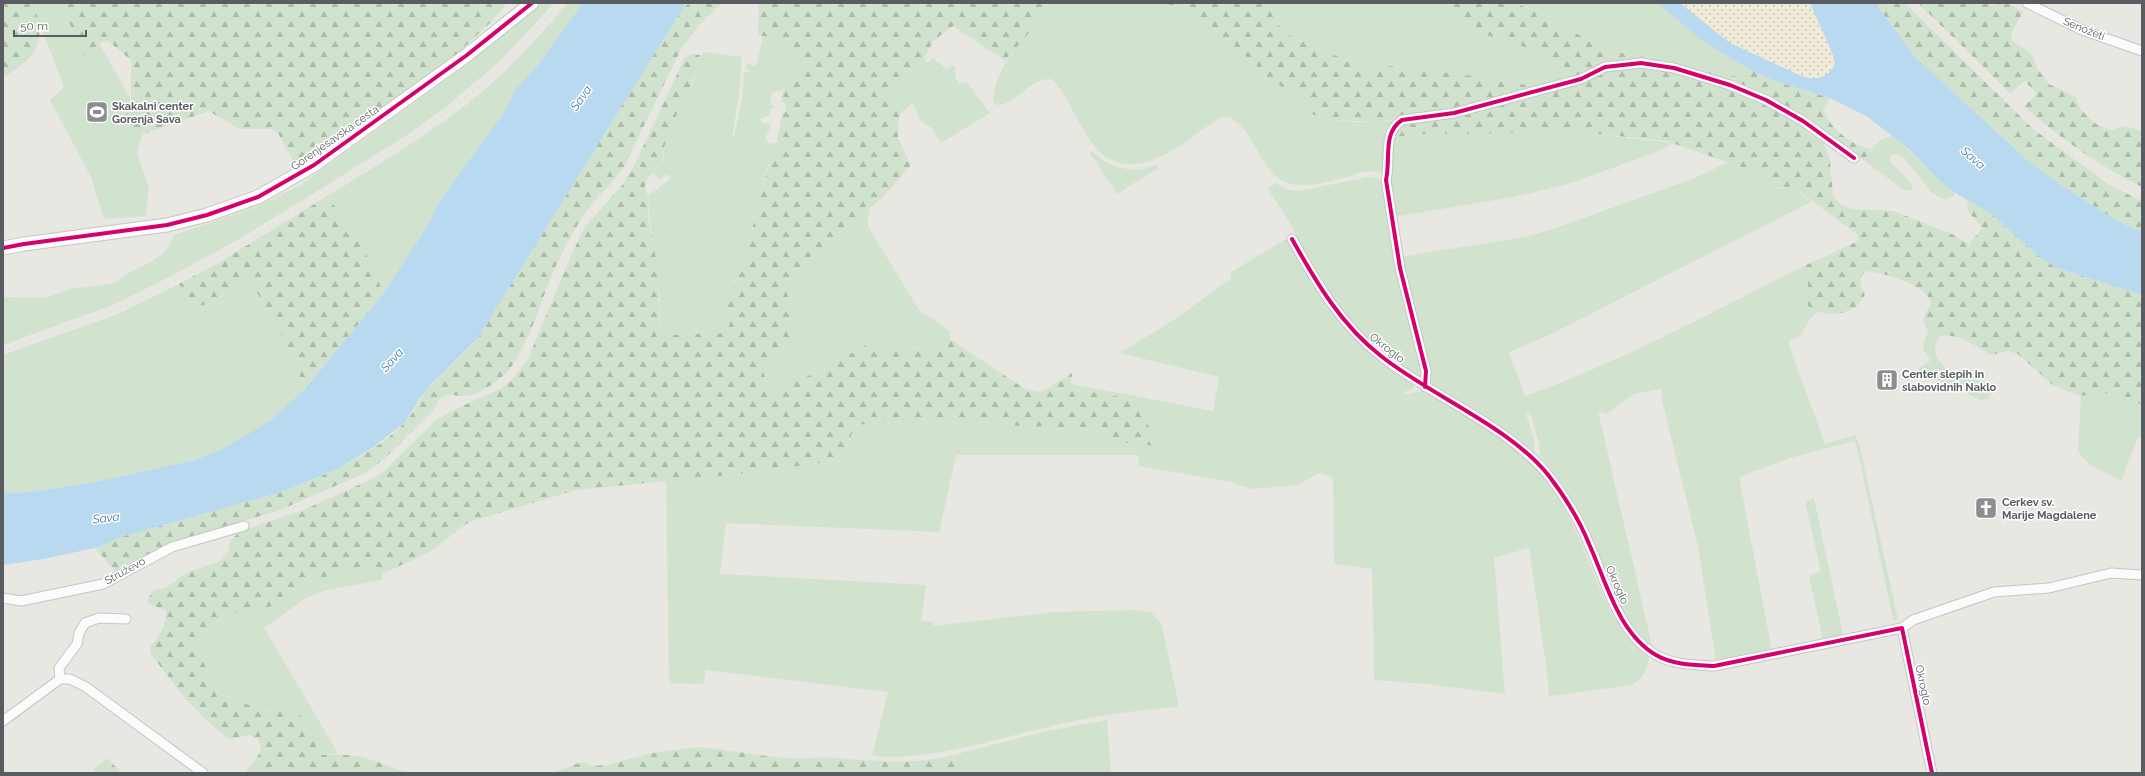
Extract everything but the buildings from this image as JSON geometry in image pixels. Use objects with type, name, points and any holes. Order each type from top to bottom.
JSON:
[{"type":"street","name":"Gorenjesavska cesta","points":[[3,248],[31,242],[168,225],[207,215],[258,197],[286,183],[320,161],[435,78],[532,3]]},
{"type":"street","name":"Senožeti","points":[[2027,3],[2082,30],[2142,50]]},
{"type":"street","points":[[1425,387],[1426,371],[1400,268],[1386,180],[1389,167],[1390,134],[1396,124],[1402,120],[1454,113],[1581,79],[1605,67],[1641,63],[1674,68],[1730,85],[1766,100],[1803,121],[1854,158]]},
{"type":"street","name":"Okroglo","points":[[1292,240],[1322,290],[1354,332],[1381,357],[1515,445],[1534,459],[1549,476],[1569,503],[1625,624],[1642,645],[1656,656],[1690,665],[1714,666],[1902,628],[1913,620],[1994,592],[2049,588],[2111,573],[2142,575]]},
{"type":"street","name":"Struževo","points":[[3,598],[21,601],[103,584],[172,547],[244,526]]},
{"type":"street","points":[[60,679],[59,668],[77,644],[79,633],[85,623],[99,618],[126,619]]},
{"type":"street","name":"Okroglo","points":[[1902,628],[1932,773]]},
{"type":"street","points":[[3,721],[60,679],[70,680],[86,687],[203,773]]},
{"type":"green space","points":[[3,3],[32,3],[40,27],[36,47],[31,56],[14,71],[3,77]]},
{"type":"green space","name":"Skakalni center Gorenja Sava","points":[[32,3],[70,3],[79,8],[145,124],[137,154],[149,187],[146,216],[104,219],[91,177],[50,100],[64,87]]},
{"type":"green space","points":[[54,3],[507,3],[489,24],[449,61],[301,166],[292,159],[278,133],[271,129],[239,129],[209,111],[135,137],[130,128],[127,112],[131,100],[131,60],[108,41],[97,44],[93,54],[84,56],[76,33]]},
{"type":"green space","points":[[541,3],[554,3],[501,60],[446,107],[407,135],[241,238],[158,283],[110,306],[3,345],[3,297],[44,298],[74,288],[112,284],[125,275],[154,260],[166,250],[174,235],[253,208],[299,186],[458,71]]},
{"type":"green space","points":[[568,3],[583,3],[537,66],[515,90],[507,108],[440,201],[428,225],[383,294],[375,271],[354,235],[345,227],[329,195],[416,140],[481,93],[520,56]]},
{"type":"green space","points":[[689,3],[722,3],[700,24],[681,49],[624,167],[592,204],[574,230],[553,272],[526,342],[511,367],[502,377],[496,382],[475,393],[462,396],[449,395],[442,397],[434,410],[383,460],[363,474],[280,510],[187,538],[154,551],[116,572],[95,548],[124,536],[285,491],[301,485],[349,463],[380,444],[394,433],[413,412],[428,388],[477,339],[681,10]]},
{"type":"green space","points":[[759,3],[1054,3],[1005,61],[953,26],[933,41],[924,59],[899,84],[891,99],[899,115],[898,138],[911,165],[882,198],[805,261],[784,287],[794,314],[793,334],[782,351],[763,371],[770,392],[820,371],[868,344],[884,348],[941,347],[950,339],[1025,389],[1041,392],[1072,373],[1071,388],[1136,400],[1158,446],[1116,442],[1102,428],[1017,426],[998,419],[930,419],[855,425],[842,460],[730,475],[576,490],[469,522],[428,553],[382,574],[377,568],[366,566],[306,582],[282,597],[270,607],[261,610],[240,611],[215,622],[199,640],[199,654],[220,694],[267,712],[272,712],[277,708],[290,710],[296,713],[309,725],[315,737],[318,749],[322,755],[333,754],[359,757],[403,771],[416,773],[245,773],[260,753],[261,745],[257,739],[250,735],[230,739],[226,737],[195,709],[151,654],[150,647],[157,639],[166,620],[166,610],[148,604],[148,599],[152,591],[167,587],[186,573],[218,562],[228,552],[230,542],[243,530],[301,511],[372,479],[384,471],[436,420],[449,412],[502,388],[513,378],[528,359],[566,267],[584,228],[623,184],[636,162],[685,57],[691,54],[700,55],[688,99],[683,98],[665,144],[661,164],[646,180],[645,188],[648,196],[648,217],[658,269],[660,324],[665,333],[671,335],[726,333],[732,318],[722,305],[733,287],[737,268],[748,253],[756,210],[770,162],[778,160],[781,148],[777,140],[782,115],[786,111],[786,105],[781,101],[783,91],[790,79],[801,69],[797,53],[790,41],[758,35]]},
{"type":"green space","points":[[1054,3],[1157,3],[1177,6],[1199,16],[1255,64],[1268,80],[1295,93],[1305,104],[1310,113],[1319,117],[1340,121],[1393,121],[1385,170],[1381,173],[1373,171],[1363,172],[1324,183],[1304,185],[1285,182],[1275,176],[1267,166],[1246,131],[1238,123],[1229,118],[1219,118],[1165,155],[1150,161],[1135,164],[1120,163],[1105,156],[1093,145],[1060,88],[1051,79],[1037,82],[1012,100],[1005,104],[997,105],[993,101],[995,87],[1007,60],[1015,48]]},
{"type":"green space","points":[[1157,3],[1273,3],[1271,10],[1275,20],[1285,34],[1367,69],[1390,66],[1497,79],[1546,89],[1571,78],[1562,65],[1516,43],[1489,36],[1460,21],[1439,3],[1514,3],[1549,16],[1561,26],[1604,47],[1622,53],[1651,58],[1687,68],[1706,70],[1716,76],[1729,77],[1751,73],[1752,71],[1775,81],[1830,98],[1823,109],[1830,123],[1849,140],[1871,149],[1865,161],[1816,126],[1808,125],[1806,131],[1824,143],[1830,160],[1833,196],[1842,205],[1852,209],[1894,211],[1954,235],[1969,244],[1982,228],[1968,211],[1967,200],[1992,214],[2036,254],[2055,267],[2142,295],[2142,405],[2123,396],[2099,392],[2081,396],[2054,386],[2018,354],[2008,351],[1990,355],[1980,348],[1956,337],[1949,335],[1938,338],[1928,330],[1924,323],[1925,315],[1931,305],[1929,298],[1923,291],[1893,277],[1865,271],[1860,279],[1860,282],[1861,288],[1865,294],[1854,308],[1847,312],[1840,314],[1823,313],[1808,306],[1808,273],[1804,266],[1858,241],[1858,235],[1793,187],[1773,188],[1768,183],[1765,175],[1666,141],[1558,130],[1515,133],[1425,134],[1393,137],[1398,119],[1377,122],[1334,120],[1314,115],[1310,113],[1305,104],[1295,93],[1268,80],[1255,64],[1199,16],[1195,17],[1177,6]]},
{"type":"green space","points":[[1273,3],[1439,3],[1460,21],[1489,36],[1516,43],[1562,65],[1571,78],[1546,89],[1497,79],[1390,66],[1367,69],[1285,34],[1275,20],[1271,10]]},
{"type":"green space","points":[[1514,3],[1658,3],[1701,40],[1752,71],[1751,73],[1729,77],[1716,76],[1706,70],[1687,68],[1651,58],[1622,53],[1604,47],[1561,26],[1549,16]]},
{"type":"green space","points":[[1875,3],[1905,3],[2033,129],[2110,185],[2142,201],[2142,232],[2117,221],[2061,185],[2028,161],[1915,57]]},
{"type":"green space","points":[[1918,3],[1987,3],[1992,6],[2004,3],[2015,7],[2022,12],[2013,31],[2011,40],[2027,50],[2033,57],[2037,68],[2049,84],[2075,96],[2080,109],[2096,124],[2111,130],[2125,126],[2142,131],[2142,187],[2095,161],[2037,118],[2024,106],[2037,94],[2025,81],[2010,93]]},
{"type":"green space","points":[[763,36],[790,41],[797,53],[801,69],[790,78],[782,91],[773,91],[770,103],[775,107],[771,109],[770,115],[760,119],[764,124],[768,123],[771,126],[765,138],[770,144],[778,142],[781,148],[778,160],[769,162],[756,210],[748,253],[737,268],[733,287],[723,305],[732,318],[726,333],[671,335],[665,333],[661,326],[659,287],[648,196],[671,178],[667,174],[659,179],[652,172],[658,169],[663,160],[665,144],[683,98],[688,98],[695,78],[694,70],[703,52],[742,57],[739,95],[732,136],[734,137],[743,94],[744,72],[749,73],[750,70],[745,68],[747,63],[756,66]]},
{"type":"green space","points":[[933,58],[947,69],[952,65],[956,68],[955,76],[959,84],[967,82],[990,113],[941,143],[932,128],[920,120],[912,103],[899,115],[895,111],[891,99],[899,84],[924,59],[927,63]]},
{"type":"green space","points":[[1558,130],[1672,143],[1662,150],[1568,184],[1513,197],[1393,217],[1391,193],[1393,137],[1434,134]]},
{"type":"green space","points":[[1893,136],[1954,192],[1954,196],[1945,200],[1933,194],[1903,157],[1897,154],[1891,155],[1890,162],[1904,175],[1913,187],[1911,190],[1904,190],[1865,161],[1879,141]]},
{"type":"green space","points":[[1092,151],[1105,162],[1113,166],[1139,169],[1156,165],[1158,168],[1117,194],[1090,153]]},
{"type":"green space","points":[[1728,162],[1766,175],[1768,183],[1779,189],[1793,187],[1811,202],[1547,336],[1509,352],[1525,396],[1561,383],[1632,352],[1804,266],[1808,273],[1808,306],[1818,312],[1810,319],[1801,335],[1788,342],[1825,444],[1855,435],[1859,443],[1898,619],[1893,620],[1858,451],[1854,441],[1790,458],[1739,477],[1772,651],[1716,662],[1698,546],[1661,396],[1662,389],[1634,394],[1606,414],[1598,411],[1652,646],[1636,630],[1623,612],[1613,592],[1585,521],[1561,482],[1540,456],[1539,443],[1530,413],[1526,414],[1534,439],[1534,454],[1433,386],[1400,257],[1525,237],[1553,229],[1695,178]]},
{"type":"green space","points":[[1369,177],[1378,178],[1382,183],[1422,366],[1420,378],[1386,356],[1350,321],[1328,290],[1300,244],[1292,226],[1268,189],[1275,183],[1289,190],[1299,191]]},
{"type":"green space","points":[[329,195],[345,227],[354,235],[375,271],[383,294],[305,389],[300,381],[295,361],[288,347],[251,282],[245,281],[208,304],[193,307],[179,284],[220,262]]},
{"type":"green space","points":[[868,210],[870,212],[868,217],[868,226],[919,310],[950,331],[950,339],[941,347],[884,348],[868,344],[820,371],[770,393],[763,371],[785,347],[788,294],[784,287],[805,261]]},
{"type":"green space","points":[[1286,239],[1290,243],[1324,299],[1343,324],[1375,356],[1412,384],[1414,388],[1404,392],[1405,395],[1423,392],[1438,398],[1518,450],[1534,465],[1549,483],[1562,503],[1572,523],[1610,610],[1625,634],[1649,659],[1644,674],[1636,683],[1632,685],[1549,696],[1529,548],[1494,558],[1505,694],[1427,684],[1374,680],[1372,569],[1336,564],[1334,561],[1333,477],[1319,473],[1297,485],[1251,489],[1232,482],[1139,466],[1138,455],[956,455],[939,532],[726,523],[720,574],[926,585],[921,621],[933,622],[934,626],[1055,612],[1137,610],[1151,612],[1162,625],[1179,707],[1125,712],[1089,718],[954,750],[914,756],[893,757],[872,756],[888,692],[706,670],[703,684],[669,683],[666,480],[730,475],[842,460],[855,425],[930,419],[998,419],[1017,426],[1102,428],[1116,442],[1136,400],[1071,388],[1071,384],[1213,411],[1219,377],[1120,353],[1175,319],[1232,278],[1230,273]]},
{"type":"green space","points":[[245,281],[251,282],[280,332],[295,361],[300,381],[305,389],[271,420],[224,448],[195,460],[95,482],[31,492],[3,493],[3,355],[118,314],[179,284],[193,307],[208,304]]},
{"type":"green space","points":[[1929,331],[1938,338],[1935,345],[1936,356],[1947,370],[1954,375],[1983,381],[1991,391],[1989,399],[1980,400],[1958,387],[1918,375],[1913,372],[1929,362],[1930,358],[1923,349],[1924,340]]},
{"type":"green space","points":[[2099,392],[2123,396],[2142,405],[2142,438],[2138,437],[2121,481],[2089,464],[2078,452],[2081,396]]},
{"type":"green space","points":[[1814,498],[1843,635],[1823,640],[1809,576],[1821,571],[1805,502]]},
{"type":"green space","points":[[366,566],[377,568],[382,574],[382,580],[326,590],[306,598],[264,628],[338,753],[322,755],[318,751],[310,729],[302,716],[284,708],[267,712],[220,694],[199,654],[199,641],[215,622],[240,611],[261,610],[270,607],[282,597],[306,582]]},
{"type":"green space","points":[[1107,720],[1111,773],[987,773],[959,763],[953,755],[1047,731]]},
{"type":"green space","points":[[697,747],[787,758],[830,758],[880,761],[924,760],[953,755],[959,763],[987,773],[553,773],[582,762],[592,766],[607,765],[652,753]]},
{"type":"green space","points":[[107,758],[122,773],[95,773],[94,769]]},
{"type":"sand","points":[[1680,3],[1810,3],[1834,57],[1835,65],[1827,74],[1816,79],[1787,70],[1728,42]]},
{"type":"water","name":"Sava","points":[[583,3],[686,3],[477,339],[432,383],[420,398],[405,422],[371,449],[337,469],[285,491],[124,536],[95,548],[43,559],[3,565],[3,493],[31,492],[95,482],[195,460],[224,448],[271,420],[305,389],[383,294],[428,225],[440,201],[507,108],[515,90],[537,66]]},
{"type":"water","name":"Sava","points":[[1658,3],[1680,3],[1730,43],[1801,76],[1814,79],[1829,73],[1835,65],[1834,57],[1810,3],[1875,3],[1915,57],[2028,161],[2061,185],[2117,221],[2142,232],[2142,295],[2055,267],[2036,254],[1992,214],[1954,192],[1939,180],[1911,151],[1868,117],[1830,98],[1775,81],[1752,71],[1701,40]]},
{"type":"railway","points":[[3,351],[129,305],[248,241],[374,163],[421,131],[466,97],[523,46],[560,3]]},
{"type":"railway","points":[[1911,3],[2025,117],[2091,168],[2142,196]]},
{"type":"cycle path","points":[[3,248],[167,225],[207,215],[258,197],[314,165],[467,55],[532,3]]},
{"type":"cycle path","points":[[1425,387],[1426,371],[1400,268],[1386,180],[1389,139],[1396,125],[1402,120],[1454,113],[1581,79],[1605,67],[1641,63],[1674,68],[1730,85],[1766,100],[1803,121],[1854,158]]},
{"type":"cycle path","points":[[1292,239],[1330,302],[1367,344],[1401,371],[1469,412],[1513,442],[1532,458],[1549,476],[1566,500],[1581,526],[1608,590],[1623,620],[1632,634],[1656,655],[1677,663],[1714,666],[1902,628],[1932,773]]},
{"type":"place","name":"Skakalni center Gorenja Sava","points":[[97,112]]},
{"type":"place","name":"Center slepih in slabovidnih Naklo","points":[[1887,380]]},
{"type":"place","name":"Cerkev sv. Marije Magdalene","points":[[1986,508]]}]
